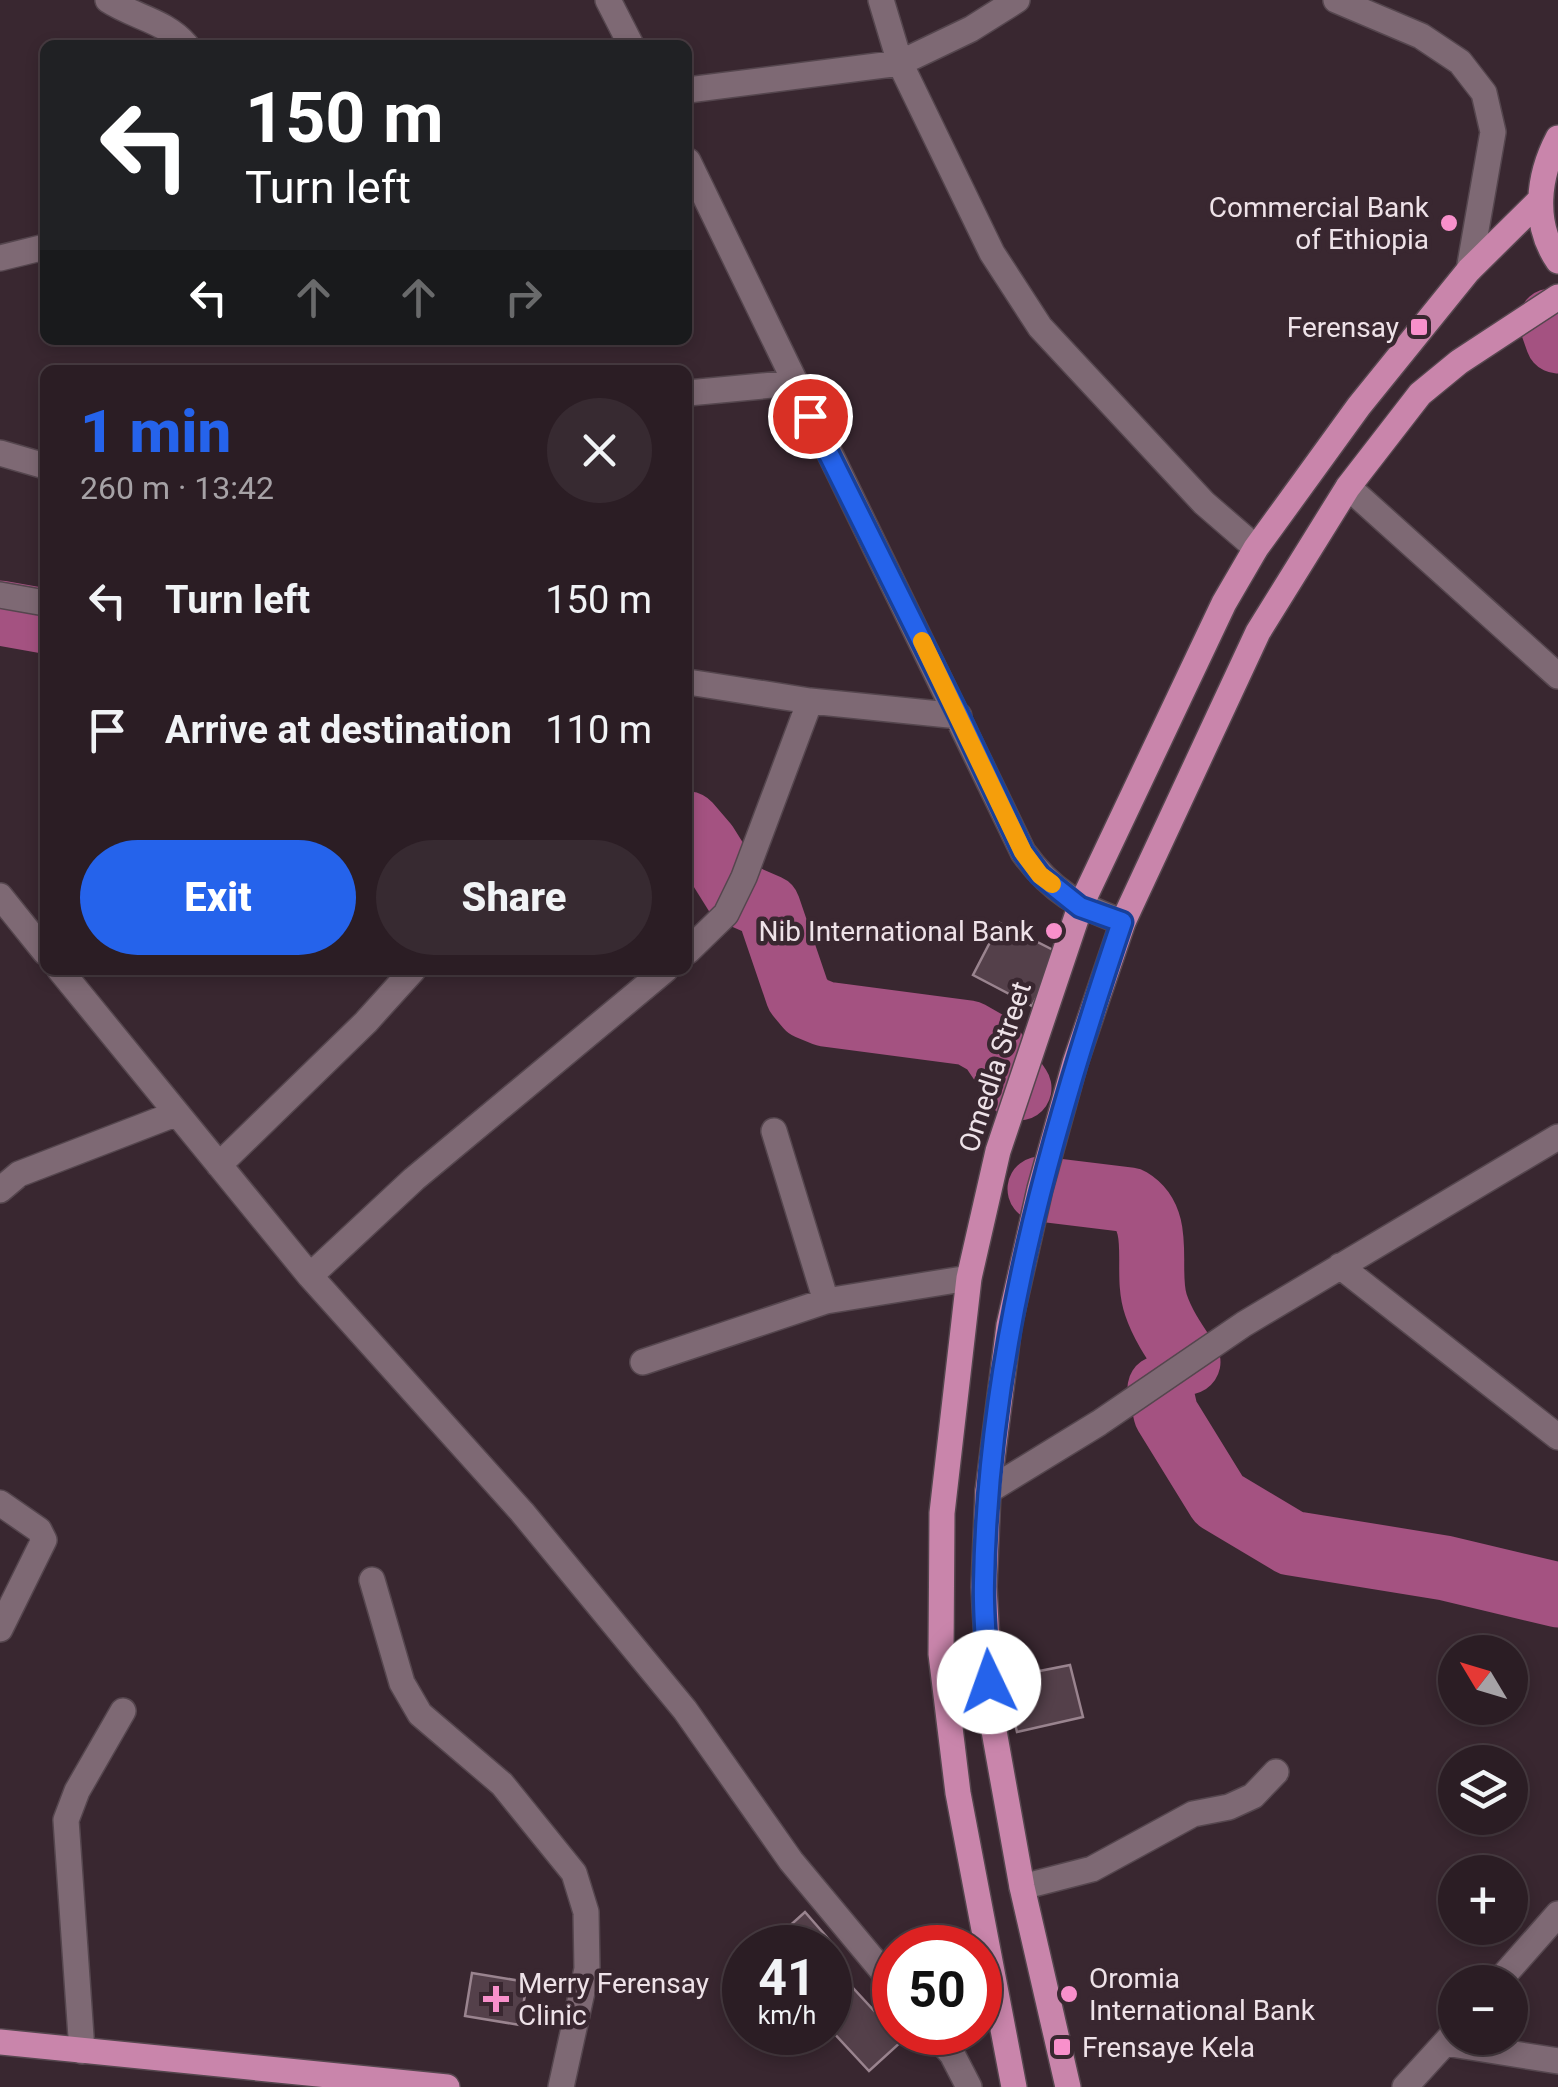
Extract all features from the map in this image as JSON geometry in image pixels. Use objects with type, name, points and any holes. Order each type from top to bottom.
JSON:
[{"type":"main road","points":[[1558,138],[1544,169],[1539,201],[1548,247],[1558,260]]},
{"type":"main road","name":"Omedla Street","points":[[1014,2087],[958,1793],[941,1654],[942,1513],[969,1278],[998,1151],[1080,907],[1224,603],[1256,548],[1359,406],[1469,270],[1539,201]]},
{"type":"main road","points":[[1068,2087],[1022,1888],[991,1714],[984,1587],[988,1491],[1009,1325],[1036,1204],[1075,1063],[1122,922],[1258,632],[1348,487],[1420,394],[1459,362],[1558,297]]},
{"type":"main road","points":[[0,2042],[447,2087]]},
{"type":"street","points":[[108,0],[129,14],[157,22],[182,40]]},
{"type":"street","points":[[608,0],[628,40]]},
{"type":"street","points":[[881,0],[900,62],[992,253],[1040,327],[1204,503],[1256,548]]},
{"type":"street","points":[[692,89],[900,62],[970,29],[1016,0]]},
{"type":"street","points":[[1336,0],[1421,36],[1460,62],[1484,93],[1493,132],[1469,270]]},
{"type":"street","points":[[692,169],[1023,852],[1040,875],[1080,907],[1122,922]]},
{"type":"street","points":[[0,258],[40,248]]},
{"type":"street","points":[[692,393],[794,383]]},
{"type":"street","points":[[0,453],[40,465]]},
{"type":"street","points":[[1348,487],[1558,676]]},
{"type":"street","points":[[0,595],[40,602]]},
{"type":"street","points":[[692,683],[810,701],[959,716]]},
{"type":"street","points":[[692,947],[726,914],[744,877],[810,701]]},
{"type":"street","points":[[0,896],[40,946]]},
{"type":"street","points":[[64,975],[310,1276],[522,1512],[684,1710],[791,1861],[872,1958]]},
{"type":"street","points":[[219,1165],[366,1022],[408,975]]},
{"type":"street","points":[[310,1276],[414,1179],[659,975]]},
{"type":"street","points":[[0,1190],[19,1174],[175,1114]]},
{"type":"street","points":[[774,1131],[826,1301]]},
{"type":"street","points":[[988,1491],[1099,1423],[1244,1324],[1558,1138]]},
{"type":"street","points":[[1340,1266],[1558,1437]]},
{"type":"street","points":[[643,1362],[826,1301],[969,1278]]},
{"type":"street","points":[[0,1503],[39,1530],[44,1540],[0,1629]]},
{"type":"street","points":[[372,1580],[402,1683],[420,1714],[502,1784],[574,1873],[586,1912],[587,1969],[561,2087]]},
{"type":"street","points":[[82,2050],[66,1820],[77,1791],[122,1711]]},
{"type":"street","points":[[1022,1888],[1092,1869],[1193,1814],[1229,1807],[1252,1796],[1276,1772]]},
{"type":"street","points":[[1513,1965],[1558,1914]]},
{"type":"street","points":[[1405,2087],[1438,2050]]},
{"type":"street","points":[[953,2055],[969,2087]]},
{"type":"street","points":[[1528,2055],[1558,2062]]},
{"type":"building","points":[[1000,923],[1059,953],[1032,1006],[973,975]]},
{"type":"building","points":[[1070,1665],[1083,1717],[1017,1732],[1004,1678]]},
{"type":"building","points":[[805,1912],[816,1925],[791,1925]]},
{"type":"building","name":"Merry Ferensay Clinic","points":[[472,1973],[527,1982],[520,2025],[465,2016]]},
{"type":"building","points":[[852,1987],[872,2008],[872,2055],[887,2055],[869,2071],[852,2053]]},
{"type":"waterway","points":[[1551,321],[1558,341]]},
{"type":"waterway","points":[[0,613],[40,620]]},
{"type":"waterway","points":[[692,829],[736,893],[768,907],[798,995],[808,1007],[825,1014],[969,1033],[990,1045],[1019,1088]]},
{"type":"waterway","points":[[1040,1189],[1130,1200],[1141,1209],[1150,1233],[1156,1305],[1188,1362]]},
{"type":"waterway","points":[[1160,1388],[1166,1414],[1219,1500],[1291,1543],[1445,1568],[1558,1595]]},
{"type":"slow traffic","points":[[922,641],[1023,852],[1052,884]]},
{"type":"place","name":"Commercial Bank of Ethiopia","points":[[1449,223]]},
{"type":"place","name":"Ferensay","points":[[1419,327]]},
{"type":"place","name":"Nib International Bank","points":[[1054,931]]},
{"type":"place","name":"Oromia International Bank","points":[[1069,1994]]},
{"type":"place","name":"Merry Ferensay Clinic","points":[[496,1999]]},
{"type":"place","name":"Frensaye Kela","points":[[1062,2047]]},
{"type":"route","points":[[810,416],[1023,852],[1040,875],[1080,907],[1122,922],[1075,1063],[1036,1204],[1009,1325],[988,1491],[984,1587],[989,1682]]}]
